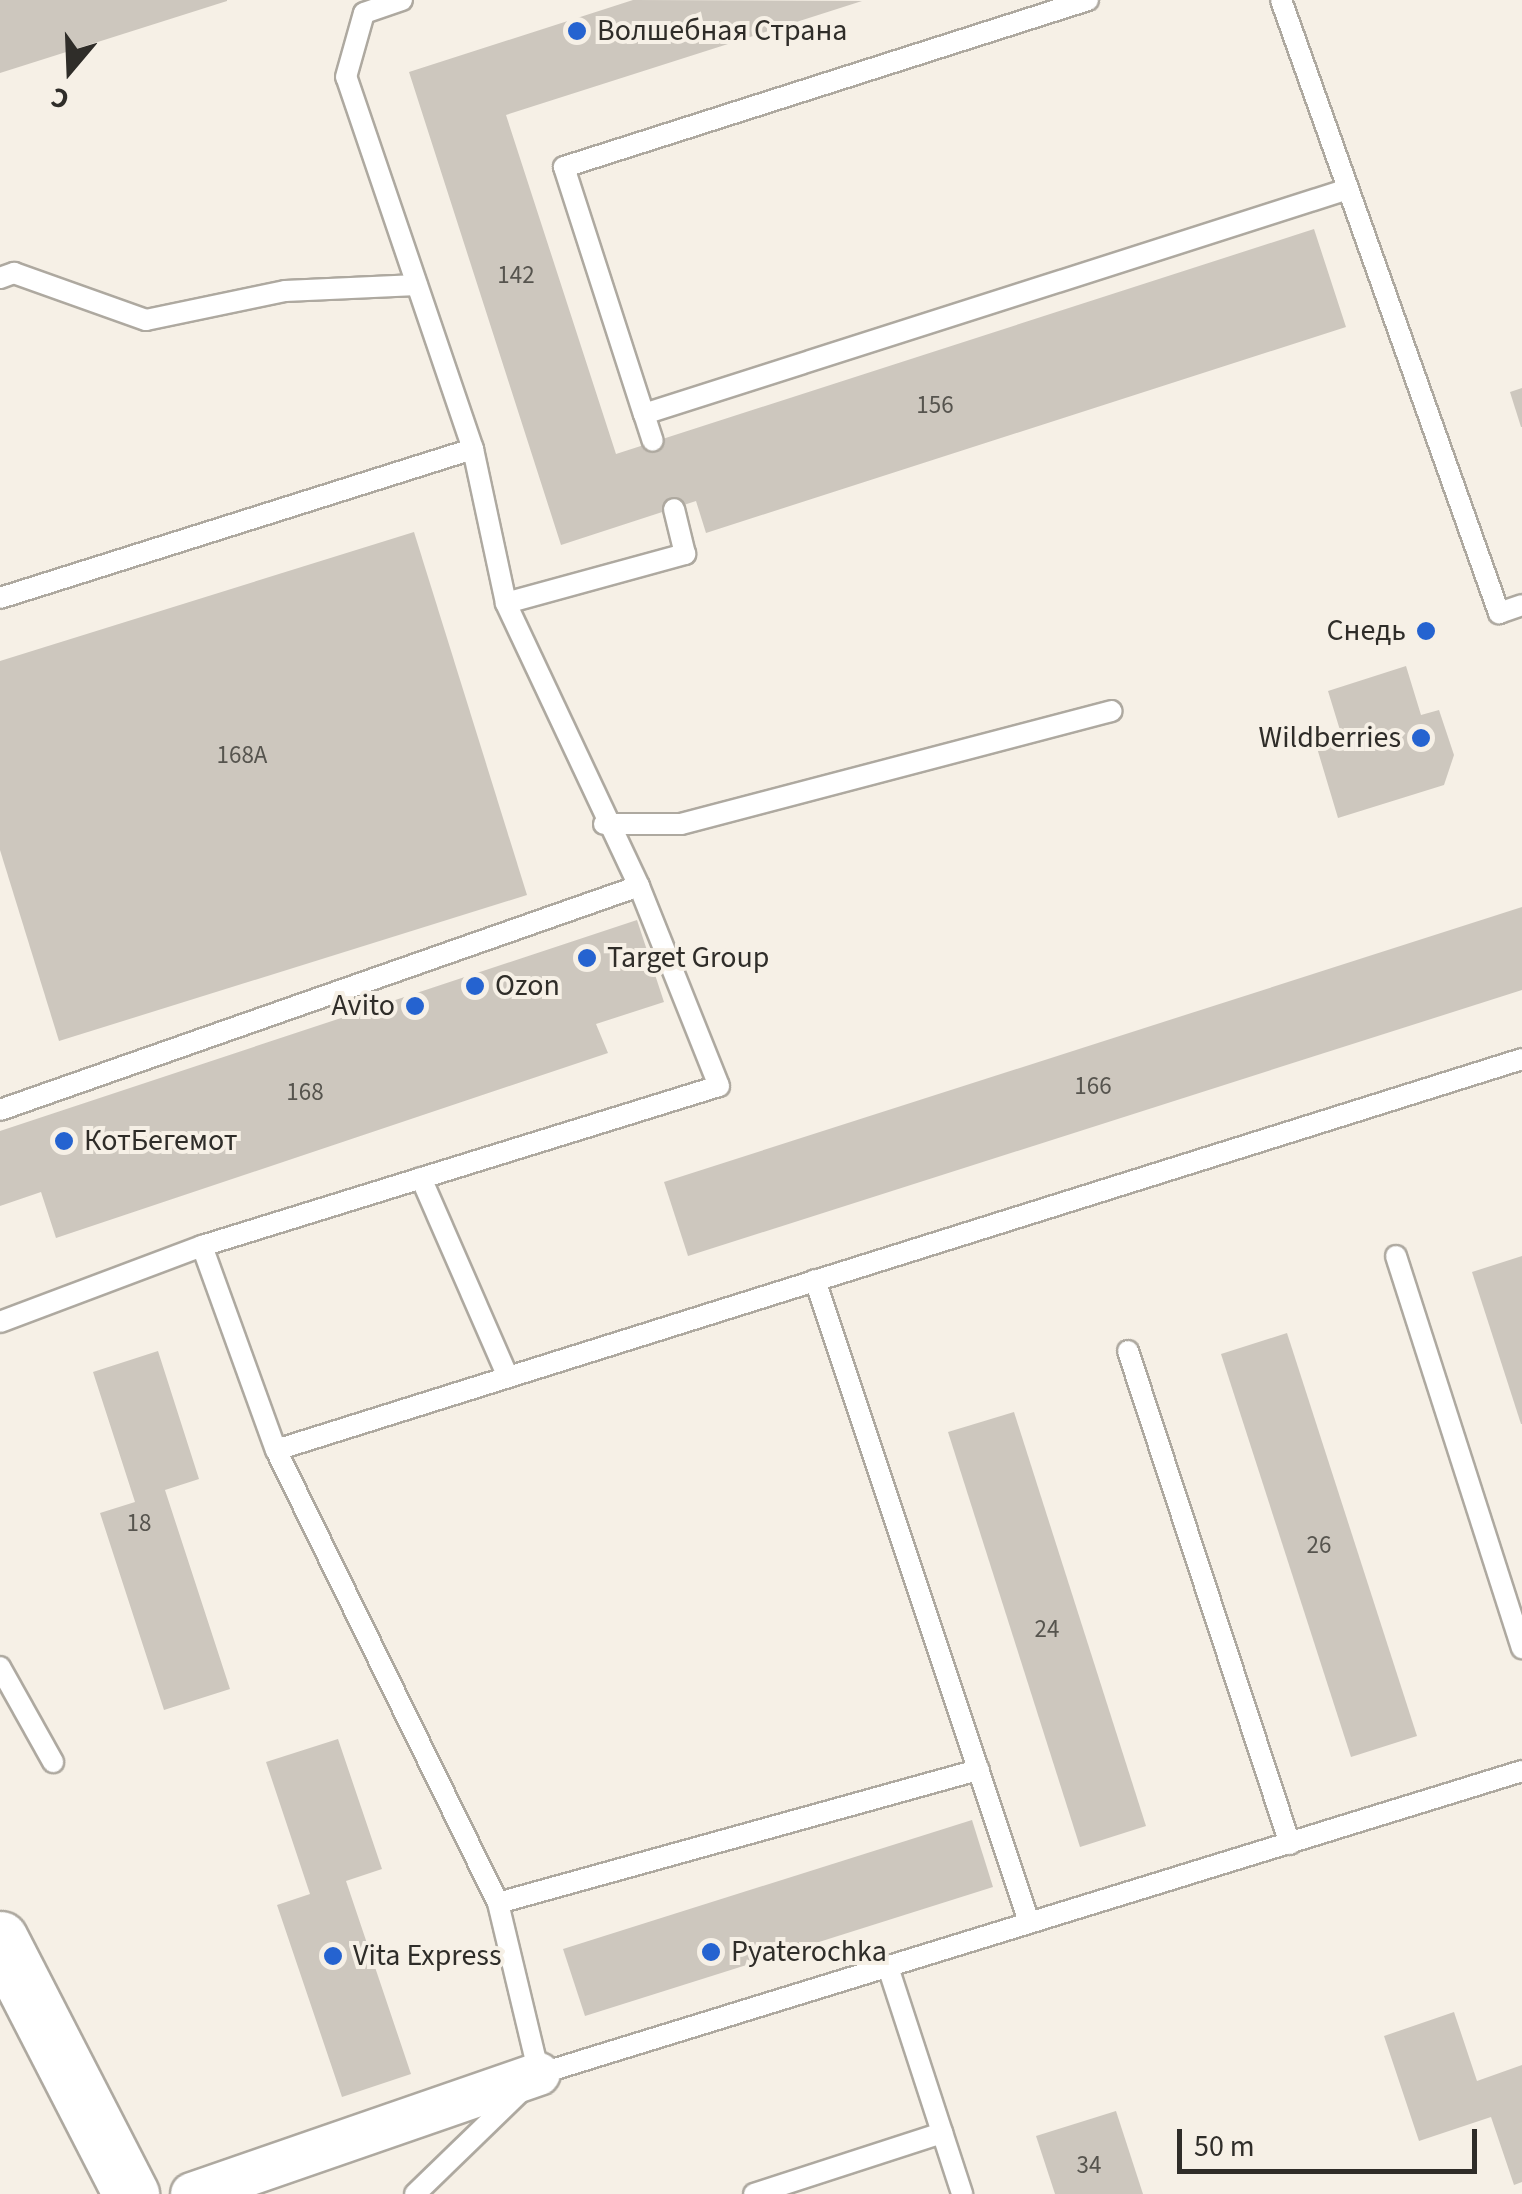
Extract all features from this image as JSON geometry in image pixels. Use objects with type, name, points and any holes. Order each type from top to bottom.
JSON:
[{"type":"main road","points":[[0,1938],[130,2194]]},
{"type":"street","points":[[192,2194],[539,2074]]},
{"type":"lane","points":[[0,1322],[202,1246],[719,1086],[639,886],[604,824],[506,604],[473,449],[346,77],[364,13],[402,0]]},
{"type":"lane","points":[[653,442],[564,167],[1088,0]]},
{"type":"lane","points":[[1281,0],[1499,614],[1522,605]]},
{"type":"lane","points":[[644,414],[1348,189]]},
{"type":"lane","points":[[0,278],[14,273],[146,320],[285,291],[417,285]]},
{"type":"lane","points":[[0,598],[473,449]]},
{"type":"lane","points":[[506,604],[685,554],[674,509]]},
{"type":"lane","points":[[604,824],[681,824],[1110,712]]},
{"type":"lane","points":[[0,1110],[639,886]]},
{"type":"lane","points":[[276,1450],[1522,1059]]},
{"type":"lane","points":[[420,1178],[508,1377]]},
{"type":"lane","points":[[202,1246],[276,1450],[498,1903],[539,2074]]},
{"type":"lane","points":[[1396,1256],[1522,1648]]},
{"type":"lane","points":[[815,1280],[1030,1922]]},
{"type":"lane","points":[[1128,1351],[1290,1844]]},
{"type":"lane","points":[[0,1667],[53,1762]]},
{"type":"lane","points":[[498,1903],[979,1770]]},
{"type":"lane","points":[[415,2194],[539,2074],[888,1970],[1030,1922],[1522,1771]]},
{"type":"lane","points":[[888,1970],[962,2194]]},
{"type":"lane","points":[[754,2194],[942,2133]]},
{"type":"building","points":[[0,0],[227,0],[227,1],[0,73]]},
{"type":"building","points":[[633,0],[862,1],[506,115],[616,454],[1314,229],[1346,327],[706,533],[696,501],[561,545],[409,72]]},
{"type":"building","points":[[1522,388],[1522,427],[1521,427],[1510,392]]},
{"type":"building","points":[[414,532],[527,895],[59,1041],[0,850],[0,661]]},
{"type":"building","points":[[1406,666],[1421,715],[1439,710],[1454,755],[1444,785],[1338,818],[1317,748],[1343,740],[1328,691]]},
{"type":"building","points":[[1522,907],[1522,990],[688,1256],[664,1182]]},
{"type":"building","points":[[637,920],[664,1002],[596,1024],[608,1053],[56,1238],[41,1192],[0,1206],[0,1131]]},
{"type":"building","points":[[1522,1256],[1522,1424],[1521,1424],[1472,1272]]},
{"type":"building","points":[[1287,1333],[1417,1736],[1351,1757],[1221,1354]]},
{"type":"building","points":[[158,1351],[199,1479],[165,1490],[230,1689],[164,1710],[100,1513],[135,1502],[93,1372]]},
{"type":"building","points":[[1014,1412],[1146,1826],[1080,1847],[948,1432]]},
{"type":"building","points":[[338,1739],[382,1869],[346,1881],[411,2074],[342,2097],[277,1905],[310,1894],[266,1762]]},
{"type":"building","points":[[972,1820],[993,1887],[585,2016],[563,1949]]},
{"type":"building","points":[[1454,2012],[1477,2081],[1522,2065],[1522,2182],[1514,2185],[1491,2117],[1419,2141],[1384,2036]]},
{"type":"building","points":[[1116,2111],[1143,2194],[1055,2194],[1036,2136]]},
{"type":"place","name":"Волшебная Страна","points":[[577,31]]},
{"type":"place","name":"Снедь","points":[[1426,631]]},
{"type":"place","name":"Wildberries","points":[[1421,738]]},
{"type":"place","name":"Target Group","points":[[587,958]]},
{"type":"place","name":"Ozon","points":[[475,986]]},
{"type":"place","name":"Avito","points":[[415,1006]]},
{"type":"place","name":"КотБегемот","points":[[64,1141]]},
{"type":"place","name":"Pyaterochka","points":[[711,1952]]},
{"type":"place","name":"Vita Express","points":[[333,1956]]}]
